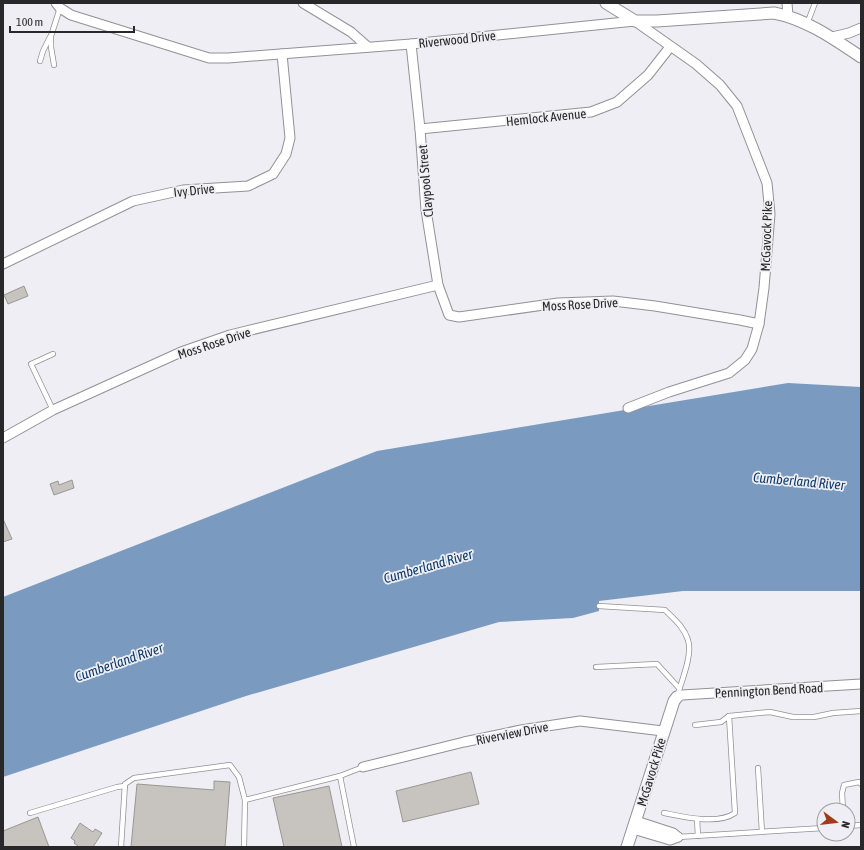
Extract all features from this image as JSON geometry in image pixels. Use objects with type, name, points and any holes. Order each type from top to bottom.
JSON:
[{"type":"street","points":[[303,3],[351,32],[368,47]]},
{"type":"street","name":"McGavock Pike","points":[[606,3],[635,21],[696,64],[720,85],[737,106],[767,183],[770,214],[764,288],[759,324],[752,349],[745,360],[729,373],[668,392],[628,408]]},
{"type":"street","points":[[787,3],[788,16]]},
{"type":"street","name":"Riverwood Drive","points":[[58,6],[71,15],[209,58],[228,58],[410,44],[635,21],[657,21],[774,13],[788,16],[807,24],[832,37],[861,57]]},
{"type":"street","points":[[832,37],[849,34],[861,28]]},
{"type":"street","name":"Claypool Street","points":[[410,44],[420,129],[426,210],[438,285],[449,315]]},
{"type":"street","name":"Hemlock Avenue","points":[[420,129],[591,112],[617,102],[648,75],[670,47]]},
{"type":"street","name":"Ivy Drive","points":[[3,264],[132,201],[184,190],[248,186],[273,174],[286,154],[290,138],[282,54]]},
{"type":"street","name":"Moss Rose Drive","points":[[4,434],[181,352],[230,335],[438,285]]},
{"type":"street","name":"Moss Rose Drive","points":[[449,315],[459,317],[558,303],[613,301],[655,306],[759,324]]},
{"type":"street","name":"Pennington Bend Road","points":[[678,692],[682,695],[861,684]]},
{"type":"street","name":"McGavock Pike","points":[[627,847],[678,692]]},
{"type":"street","name":"Riverview Drive","points":[[363,767],[464,742],[521,730],[580,721],[664,731]]},
{"type":"street","points":[[634,825],[670,840],[678,837]]},
{"type":"lane","points":[[807,24],[815,3]]},
{"type":"lane","points":[[54,65],[51,36],[58,6]]},
{"type":"lane","points":[[40,62],[43,50],[51,36]]},
{"type":"lane","points":[[53,354],[31,364],[53,410]]},
{"type":"lane","points":[[599,606],[665,610],[675,620],[681,627],[688,640],[689,649],[678,692]]},
{"type":"lane","points":[[596,667],[657,664],[678,692]]},
{"type":"lane","points":[[695,725],[721,722],[729,716],[770,712],[793,717],[814,717],[861,711]]},
{"type":"lane","points":[[664,813],[697,819],[729,817],[735,813],[729,716]]},
{"type":"lane","points":[[121,847],[125,784],[134,778],[230,766],[239,777],[245,800],[244,847]]},
{"type":"lane","points":[[245,800],[340,776],[363,767]]},
{"type":"lane","points":[[758,768],[762,832]]},
{"type":"lane","points":[[340,776],[354,847]]},
{"type":"lane","points":[[843,802],[842,793],[844,785],[859,782],[861,784]]},
{"type":"lane","points":[[30,813],[125,786]]},
{"type":"lane","points":[[697,819],[698,836]]},
{"type":"lane","points":[[678,837],[816,829]]},
{"type":"water","name":"Cumberland River","points":[[788,383],[861,387],[861,591],[683,591],[599,601],[599,611],[573,618],[499,622],[246,696],[3,777],[3,597],[377,451]]},
{"type":"building","points":[[24,286],[28,296],[8,304],[4,295]]},
{"type":"building","points":[[72,480],[74,488],[54,495],[50,484],[58,481],[59,485]]},
{"type":"building","points":[[3,519],[12,539],[3,542]]},
{"type":"building","points":[[471,772],[479,804],[403,822],[396,791]]},
{"type":"building","points":[[214,781],[230,782],[225,847],[131,847],[137,784],[214,790]]},
{"type":"building","points":[[329,786],[342,847],[284,847],[273,798]]},
{"type":"building","points":[[38,817],[49,847],[3,847],[3,831]]},
{"type":"building","points":[[80,823],[93,832],[95,829],[102,833],[93,847],[79,847],[71,838]]}]
